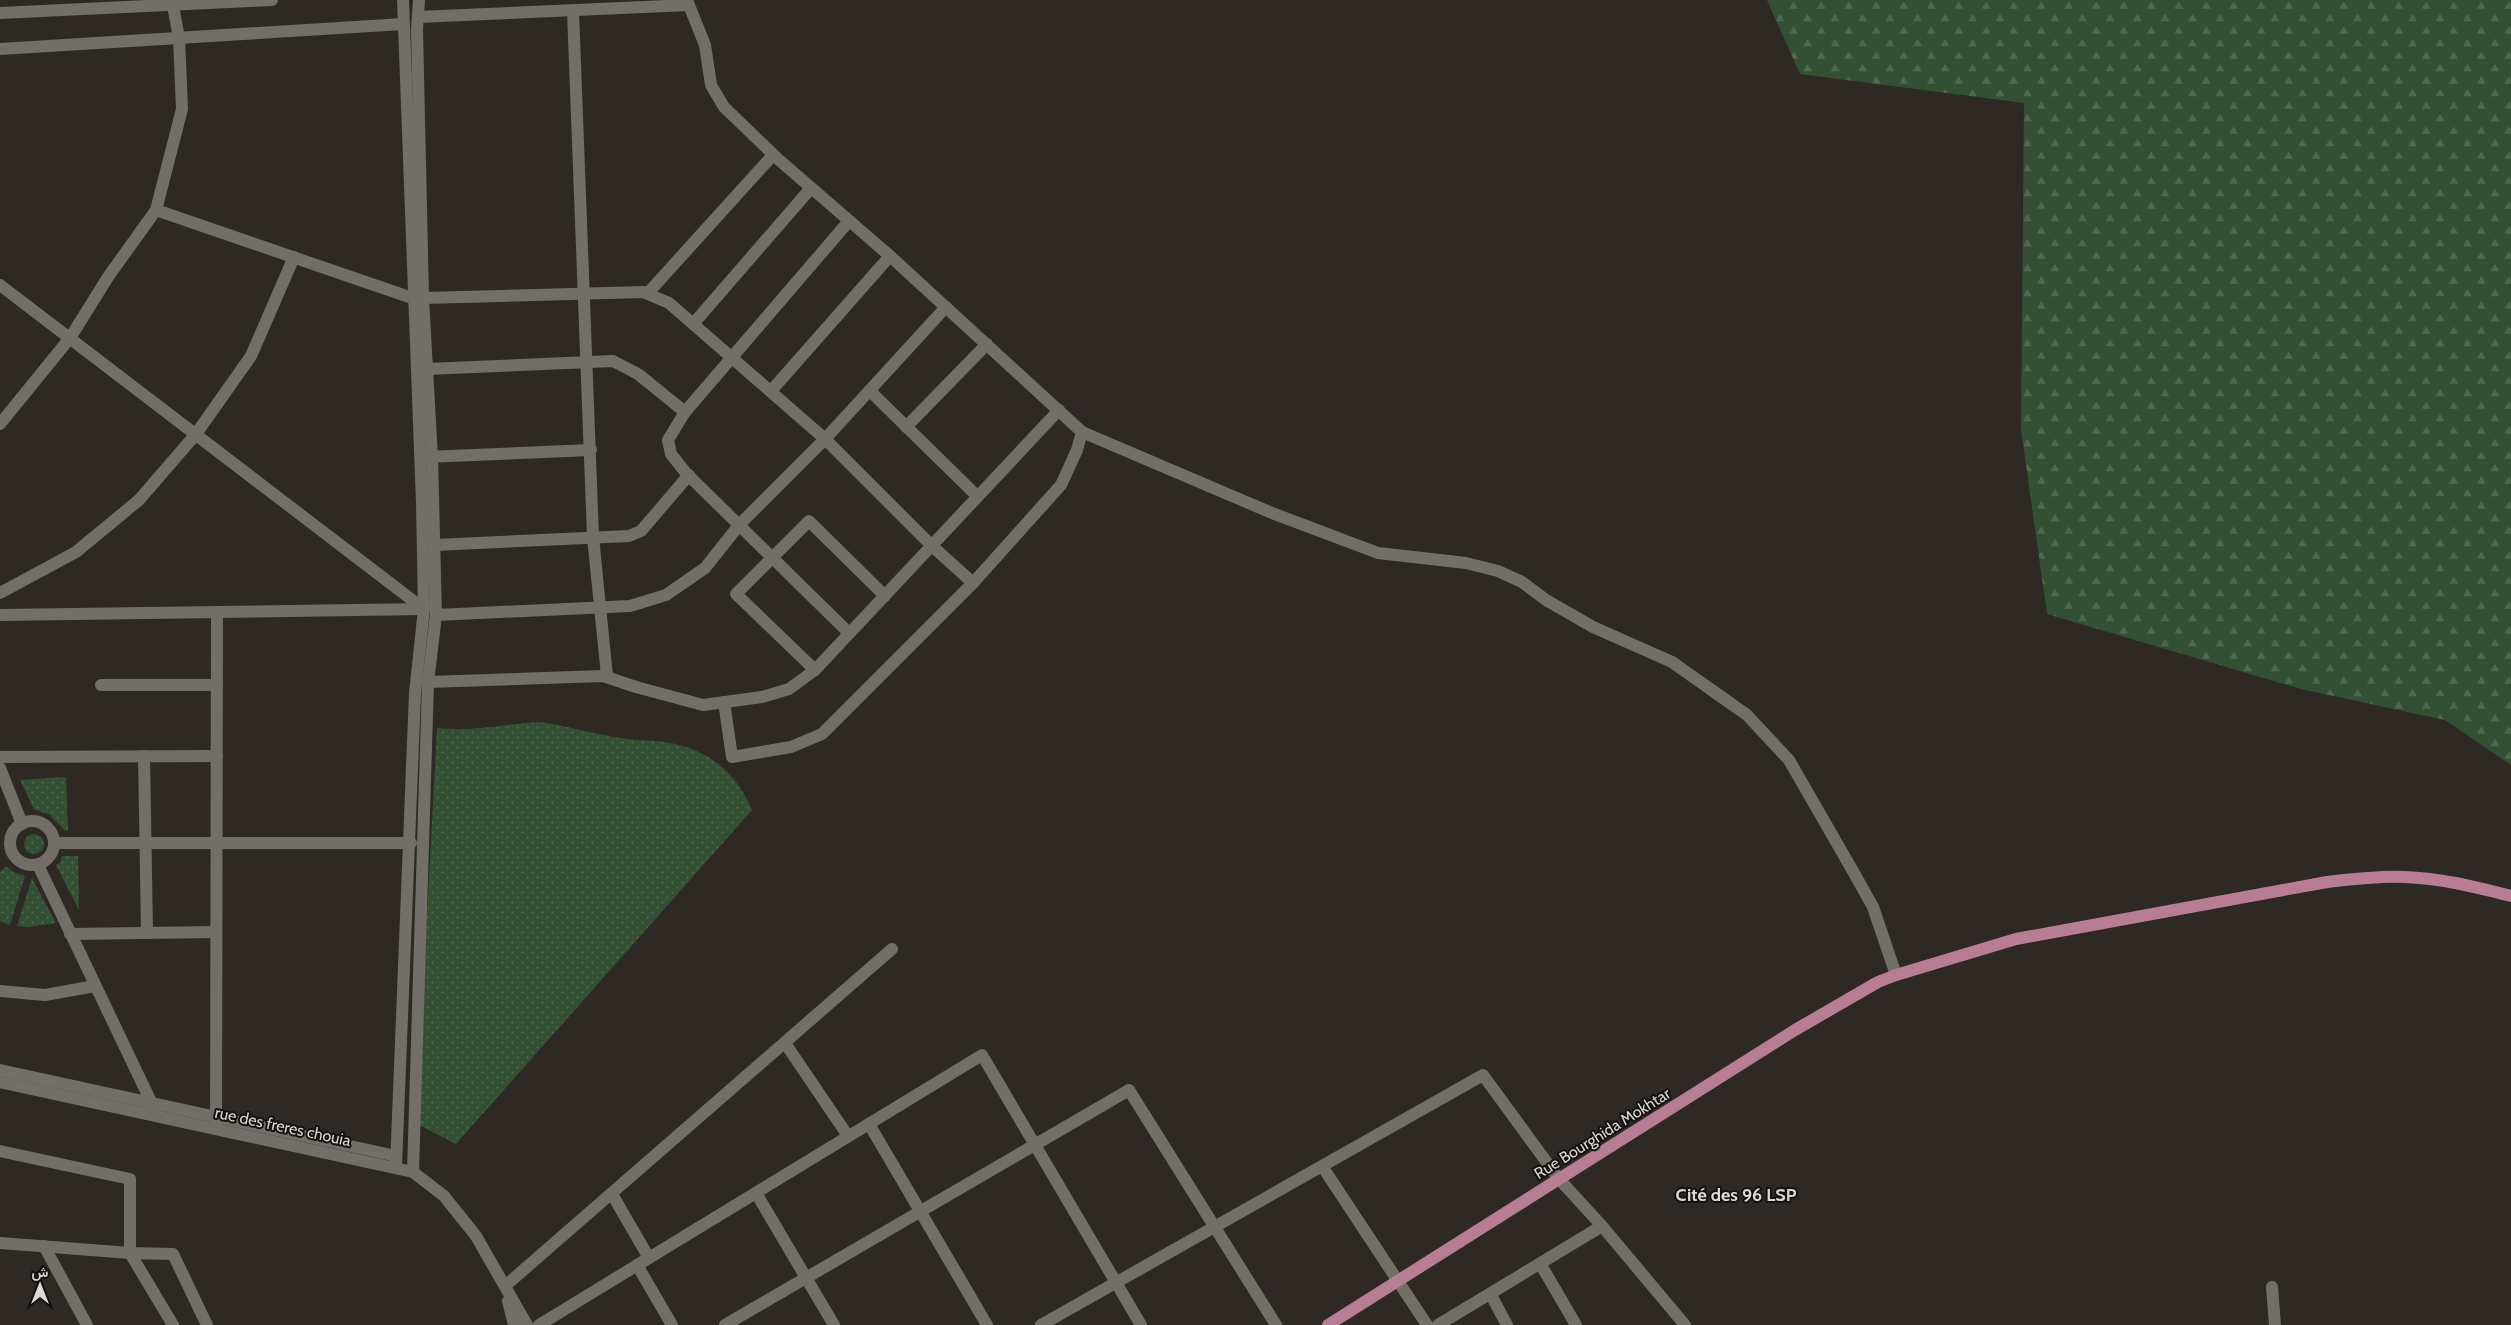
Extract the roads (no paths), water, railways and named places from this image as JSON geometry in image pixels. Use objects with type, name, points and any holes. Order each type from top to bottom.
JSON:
[{"type":"main road","name":"Rue Bourghida Mokhtar","points":[[1328,1325],[1397,1279],[1803,1025],[1878,982],[1896,975],[2016,939],[2327,882],[2367,877],[2405,877],[2439,881],[2511,896]]},
{"type":"street","points":[[0,13],[172,3],[272,0]]},
{"type":"street","points":[[403,0],[426,457],[435,545],[436,615],[428,682],[413,1172]]},
{"type":"street","points":[[396,1161],[411,843],[415,693],[424,609],[427,369],[419,298],[419,0]]},
{"type":"street","points":[[0,424],[70,338],[108,277],[156,210],[182,110],[179,38],[172,3]]},
{"type":"street","points":[[418,17],[573,11],[688,3],[705,45],[711,85],[724,106],[773,155],[946,306],[1082,432],[1272,513],[1378,553],[1466,563],[1498,571],[1522,582],[1546,600],[1593,626],[1672,662],[1747,715],[1789,760],[1873,907],[1896,975]]},
{"type":"street","points":[[573,11],[583,294],[591,450],[592,537],[608,676]]},
{"type":"street","points":[[0,50],[403,24]]},
{"type":"street","points":[[648,293],[773,155]]},
{"type":"street","points":[[694,323],[811,188]]},
{"type":"street","points":[[156,210],[419,298],[648,293],[669,303],[694,323],[825,439],[931,546],[973,583]]},
{"type":"street","points":[[849,221],[685,412],[668,440],[671,454],[689,475],[849,633]]},
{"type":"street","points":[[770,391],[890,256]]},
{"type":"street","points":[[0,593],[76,552],[139,500],[196,434],[251,356],[294,257]]},
{"type":"street","points":[[0,285],[424,609]]},
{"type":"street","points":[[436,615],[630,606],[666,595],[705,568],[740,524],[825,439],[946,306]]},
{"type":"street","points":[[906,427],[987,344]]},
{"type":"street","points":[[427,369],[613,361],[622,364],[685,412]]},
{"type":"street","points":[[870,391],[977,496]]},
{"type":"street","points":[[428,682],[559,676],[608,676],[636,687],[703,705],[762,697],[789,689],[815,670],[1059,410]]},
{"type":"street","points":[[724,702],[732,757],[791,747],[822,734],[973,583],[1062,485],[1077,450],[1082,432]]},
{"type":"street","points":[[426,457],[591,450]]},
{"type":"street","points":[[435,545],[629,536],[641,531],[689,475]]},
{"type":"street","points":[[815,670],[736,594],[809,521],[885,596]]},
{"type":"street","points":[[0,615],[424,609]]},
{"type":"street","points":[[216,1123],[217,613]]},
{"type":"street","points":[[101,685],[217,685]]},
{"type":"street","points":[[144,756],[147,932]]},
{"type":"street","points":[[0,758],[216,756]]},
{"type":"street","points":[[0,768],[22,824]]},
{"type":"street","points":[[29,822],[44,824],[53,836],[55,843],[50,857],[38,865],[31,866],[19,861],[12,850],[5,844],[13,832],[22,824],[29,822]]},
{"type":"street","points":[[55,843],[411,843]]},
{"type":"street","points":[[38,865],[154,1109]]},
{"type":"street","points":[[70,934],[216,932]]},
{"type":"street","points":[[514,1325],[505,1286],[892,949]]},
{"type":"street","points":[[0,991],[45,996],[95,986]]},
{"type":"street","points":[[784,1043],[848,1136]]},
{"type":"street","points":[[539,1325],[982,1055],[1141,1325]]},
{"type":"street","points":[[0,1070],[154,1109]]},
{"type":"street","points":[[1040,1325],[1483,1075],[1559,1179],[1602,1226],[1685,1325]]},
{"type":"street","name":"rue des freres chouia","points":[[0,1082],[154,1109],[396,1161],[444,1196],[476,1236],[527,1325]]},
{"type":"street","points":[[725,1325],[1129,1090],[1276,1325]]},
{"type":"street","points":[[869,1124],[987,1325]]},
{"type":"street","points":[[0,1151],[130,1179],[130,1253],[173,1325]]},
{"type":"street","points":[[1322,1166],[1427,1325]]},
{"type":"street","points":[[756,1193],[834,1325]]},
{"type":"street","points":[[612,1194],[649,1258]]},
{"type":"street","points":[[1438,1325],[1602,1226]]},
{"type":"street","points":[[0,1243],[130,1253],[173,1254],[207,1325]]},
{"type":"street","points":[[44,1246],[87,1325]]},
{"type":"street","points":[[1540,1264],[1576,1325]]},
{"type":"street","points":[[637,1265],[672,1325]]},
{"type":"street","points":[[2272,1288],[2275,1325]]},
{"type":"street","points":[[1491,1294],[1507,1325]]},
{"type":"district","name":"Cité des 96 LSP","points":[[1736,1195]]}]
